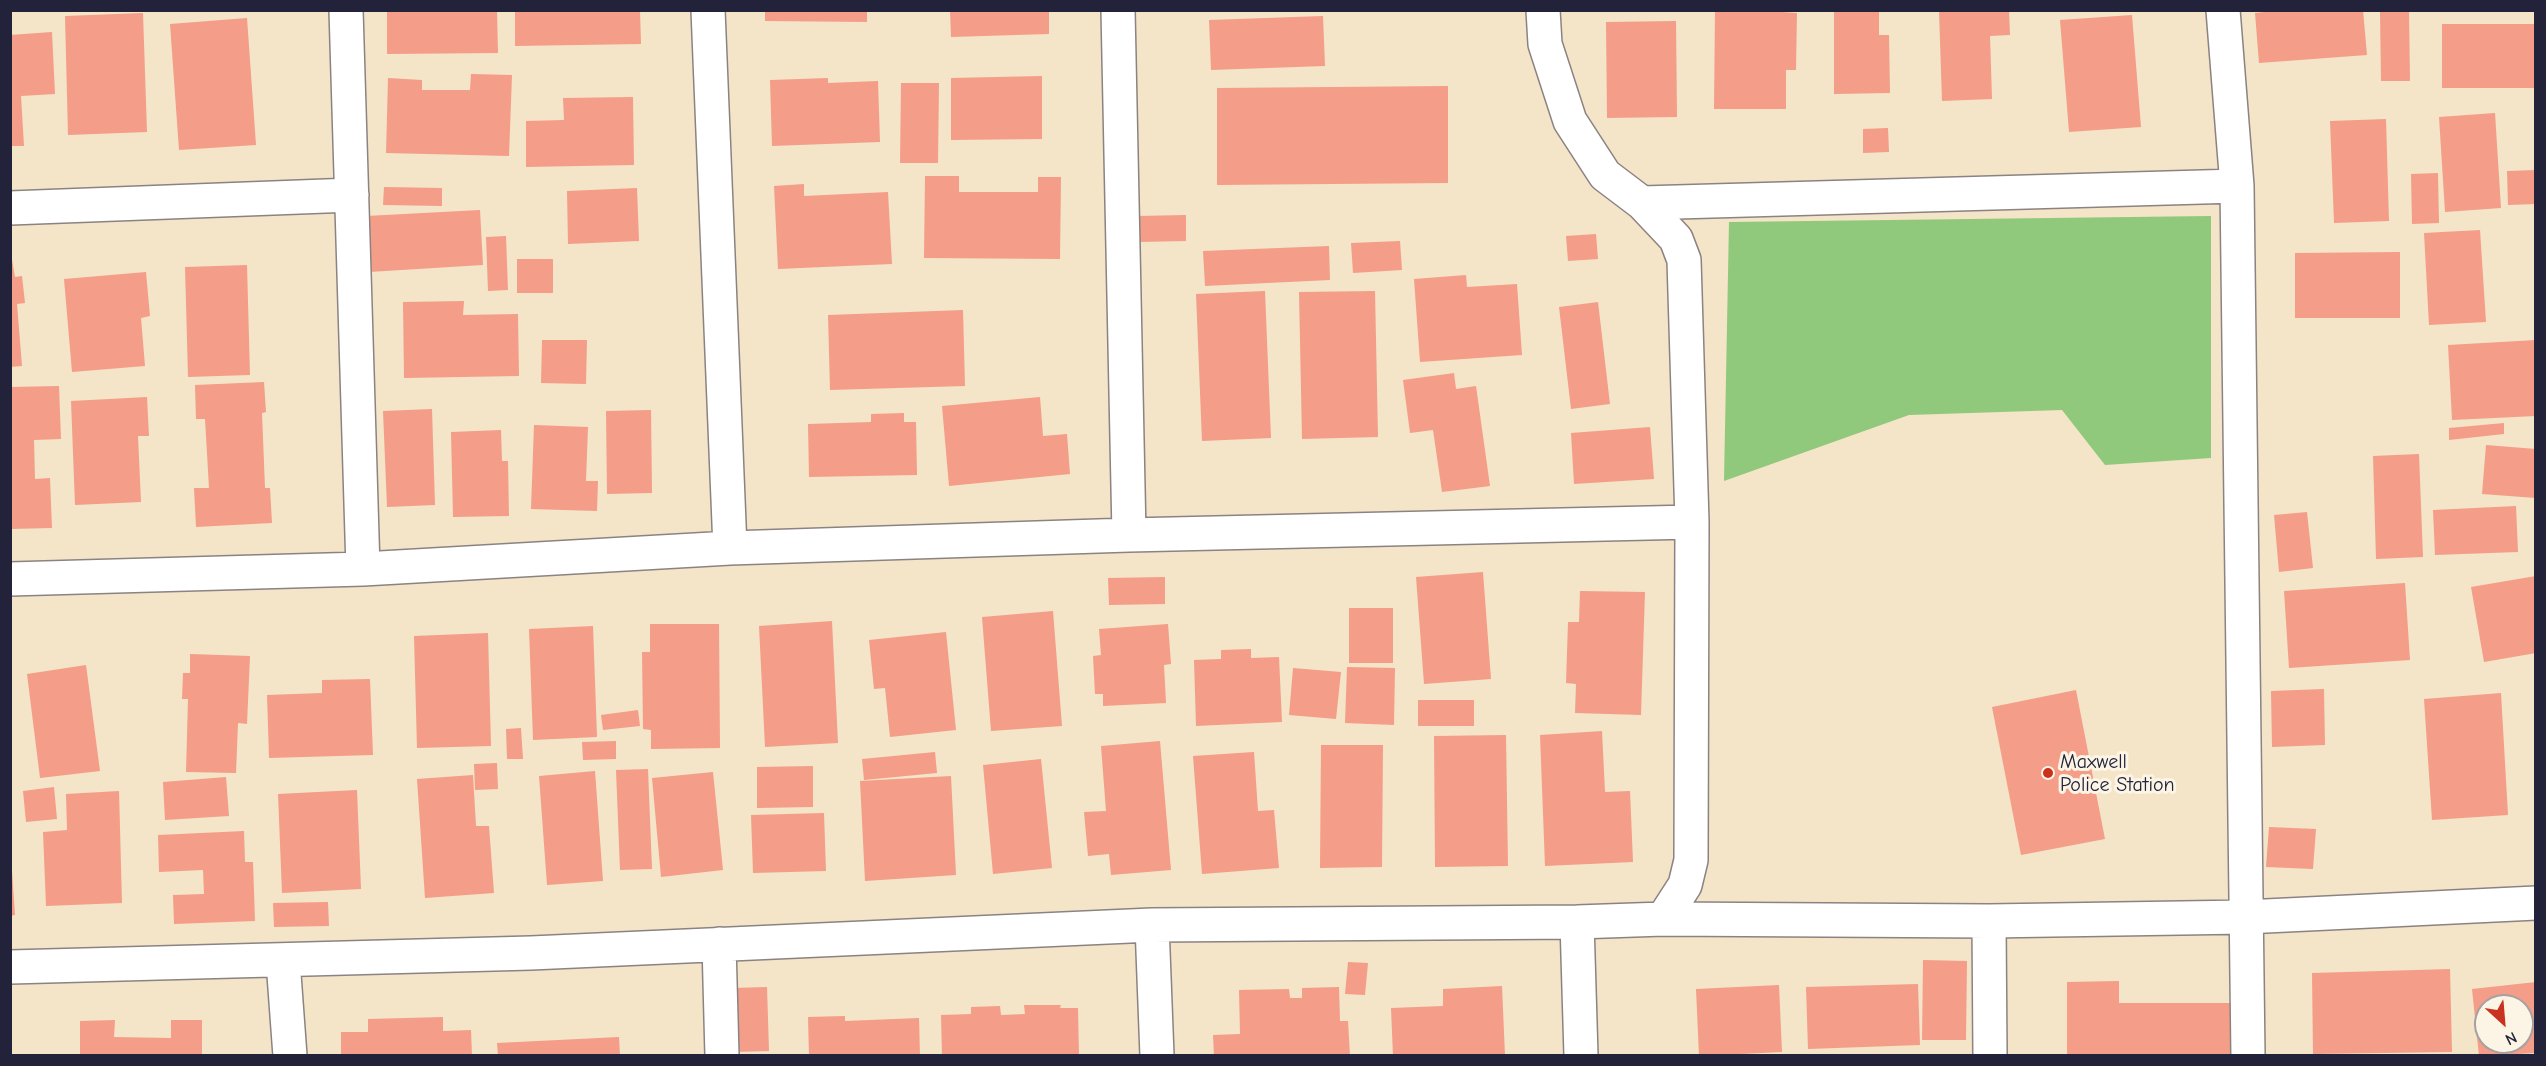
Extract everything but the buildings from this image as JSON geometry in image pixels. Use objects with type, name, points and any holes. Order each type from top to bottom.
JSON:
[{"type":"street","points":[[346,10],[363,569]]},
{"type":"street","points":[[708,10],[730,548]]},
{"type":"street","points":[[1118,10],[1129,535]]},
{"type":"street","points":[[1543,10],[1545,44],[1570,121],[1605,175],[1642,203],[1676,239],[1684,260],[1692,522],[1691,860],[1685,885],[1663,919]]},
{"type":"street","points":[[2223,10],[2237,186],[2248,1056]]},
{"type":"street","points":[[1642,203],[2237,186]]},
{"type":"street","points":[[10,208],[352,195]]},
{"type":"street","points":[[10,579],[363,569],[730,548],[1129,535],[1692,522]]},
{"type":"street","points":[[10,967],[283,961],[1152,925],[1577,922],[1663,919],[1989,921],[2245,916],[2535,903]]},
{"type":"street","points":[[1989,921],[1990,1056]]},
{"type":"street","points":[[1577,922],[1581,1056]]},
{"type":"street","points":[[1152,925],[1157,1056]]},
{"type":"street","points":[[719,944],[722,1056]]},
{"type":"street","points":[[283,961],[290,1056]]},
{"type":"green space","points":[[2211,216],[2211,458],[2105,465],[2062,410],[1909,415],[1724,481],[1729,222]]},
{"type":"place","name":"Maxwell Police Station","points":[[2048,773]]}]
